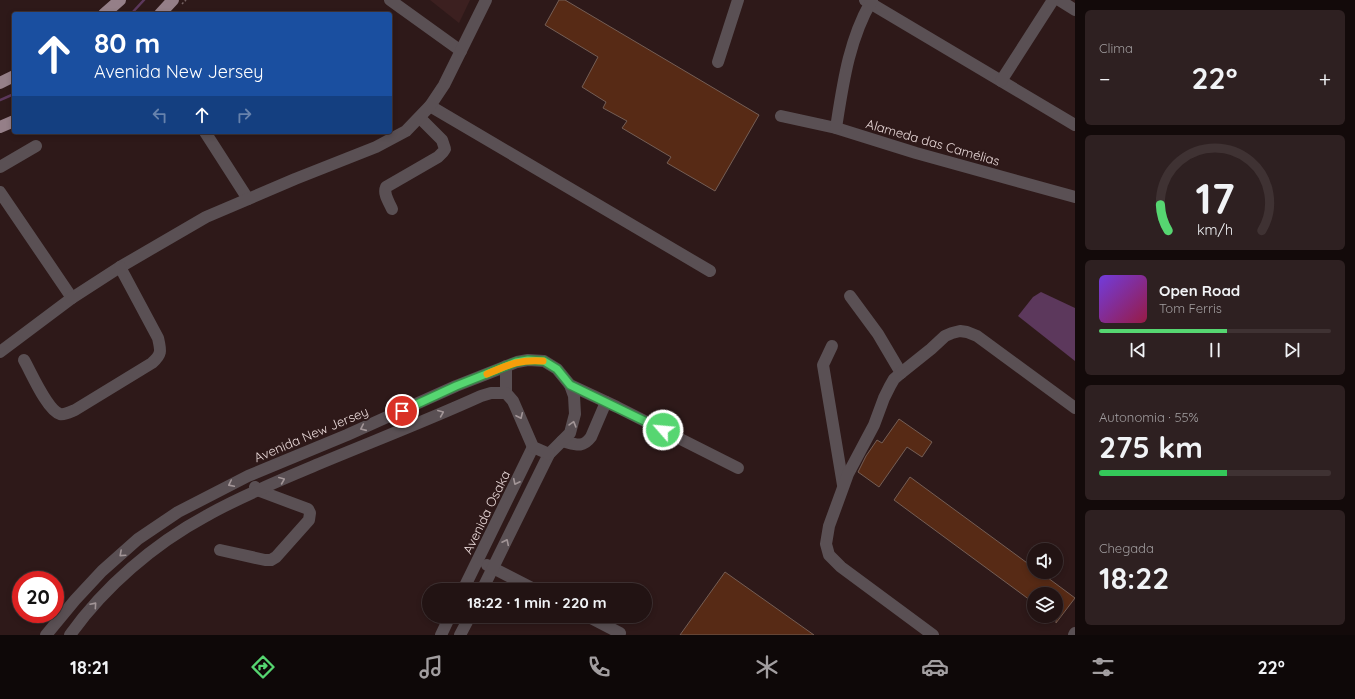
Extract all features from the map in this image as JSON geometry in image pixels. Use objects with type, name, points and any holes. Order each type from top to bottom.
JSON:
[{"type":"main road","points":[[106,12],[120,0]]},
{"type":"main road","points":[[162,12],[173,0]]},
{"type":"main road","points":[[0,83],[12,77]]},
{"type":"main road","points":[[0,127],[12,122]]},
{"type":"street","points":[[390,0],[461,51]]},
{"type":"street","points":[[0,352],[72,298],[120,267],[206,217],[248,198],[376,147],[406,131],[430,106],[444,85],[486,0]]},
{"type":"street","points":[[718,62],[738,0]]},
{"type":"street","points":[[1000,81],[1054,0]]},
{"type":"street","points":[[1059,0],[1075,10]]},
{"type":"street","points":[[836,128],[845,71],[856,33],[869,1],[1075,125]]},
{"type":"street","points":[[430,106],[710,271]]},
{"type":"street","name":"Alameda das Camélias","points":[[782,116],[836,128],[916,153],[1075,197]]},
{"type":"street","points":[[392,209],[386,196],[386,187],[438,157],[444,152],[445,149],[442,140],[420,118]]},
{"type":"street","points":[[206,134],[248,198]]},
{"type":"street","points":[[0,167],[36,146]]},
{"type":"street","points":[[0,192],[72,298]]},
{"type":"street","points":[[24,360],[51,408],[61,414],[75,410],[152,363],[159,356],[160,349],[158,338],[120,267]]},
{"type":"street","points":[[850,296],[878,334],[901,373]]},
{"type":"street","points":[[933,635],[840,567],[829,555],[826,544],[829,526],[843,486],[874,425],[884,398],[894,379],[945,336],[952,333],[967,332],[977,336],[1075,408]]},
{"type":"street","points":[[832,346],[824,365],[843,486]]},
{"type":"street","name":"Avenida New Jersey","points":[[46,635],[75,600],[102,571],[138,539],[178,512],[248,476],[347,435],[456,386],[516,362],[528,360],[544,361],[557,369],[570,385],[574,396],[575,414],[570,433],[549,454]]},
{"type":"street","points":[[486,583],[549,454],[533,447],[513,401],[506,393],[506,366]]},
{"type":"street","points":[[570,385],[738,468]]},
{"type":"street","points":[[456,386],[464,404]]},
{"type":"street","points":[[70,635],[80,621],[114,584],[151,552],[184,528],[258,490],[481,396],[491,393],[506,393]]},
{"type":"street","points":[[562,440],[578,445],[584,445],[588,442],[606,402]]},
{"type":"street","name":"Avenida Osaka","points":[[467,583],[533,447]]},
{"type":"street","points":[[220,550],[271,560],[276,557],[309,520],[310,513],[308,509],[258,490],[248,476]]},
{"type":"street","points":[[178,512],[184,528]]},
{"type":"street","points":[[478,561],[522,583]]},
{"type":"street","points":[[102,571],[114,584]]},
{"type":"street","points":[[445,633],[448,623]]},
{"type":"street","points":[[460,635],[466,623]]},
{"type":"street","points":[[601,623],[620,633]]},
{"type":"shaded area","points":[[430,0],[470,0],[459,23]]},
{"type":"shaded area","points":[[1041,292],[1075,308],[1075,361],[1018,316],[1033,297]]},
{"type":"building","points":[[559,0],[565,0],[759,115],[715,191],[667,163],[671,157],[622,128],[627,121],[603,108],[606,102],[582,87],[598,57],[545,25]]},
{"type":"building","points":[[899,419],[932,442],[922,457],[907,447],[879,487],[858,472],[866,456],[877,440],[882,443]]},
{"type":"building","points":[[910,477],[1027,563],[1027,579],[1049,579],[1060,587],[1027,587],[1027,598],[894,500]]},
{"type":"building","points":[[725,572],[814,635],[680,635]]},
{"type":"building","points":[[1063,589],[1075,598],[1063,614]]},
{"type":"waterway","points":[[133,12],[144,0]]},
{"type":"waterway","points":[[0,100],[12,95]]},
{"type":"slow traffic","points":[[487,374],[516,362],[528,360],[543,361]]},
{"type":"route","points":[[402,411],[456,386],[516,362],[528,360],[544,361],[557,369],[570,385],[663,430]]}]
